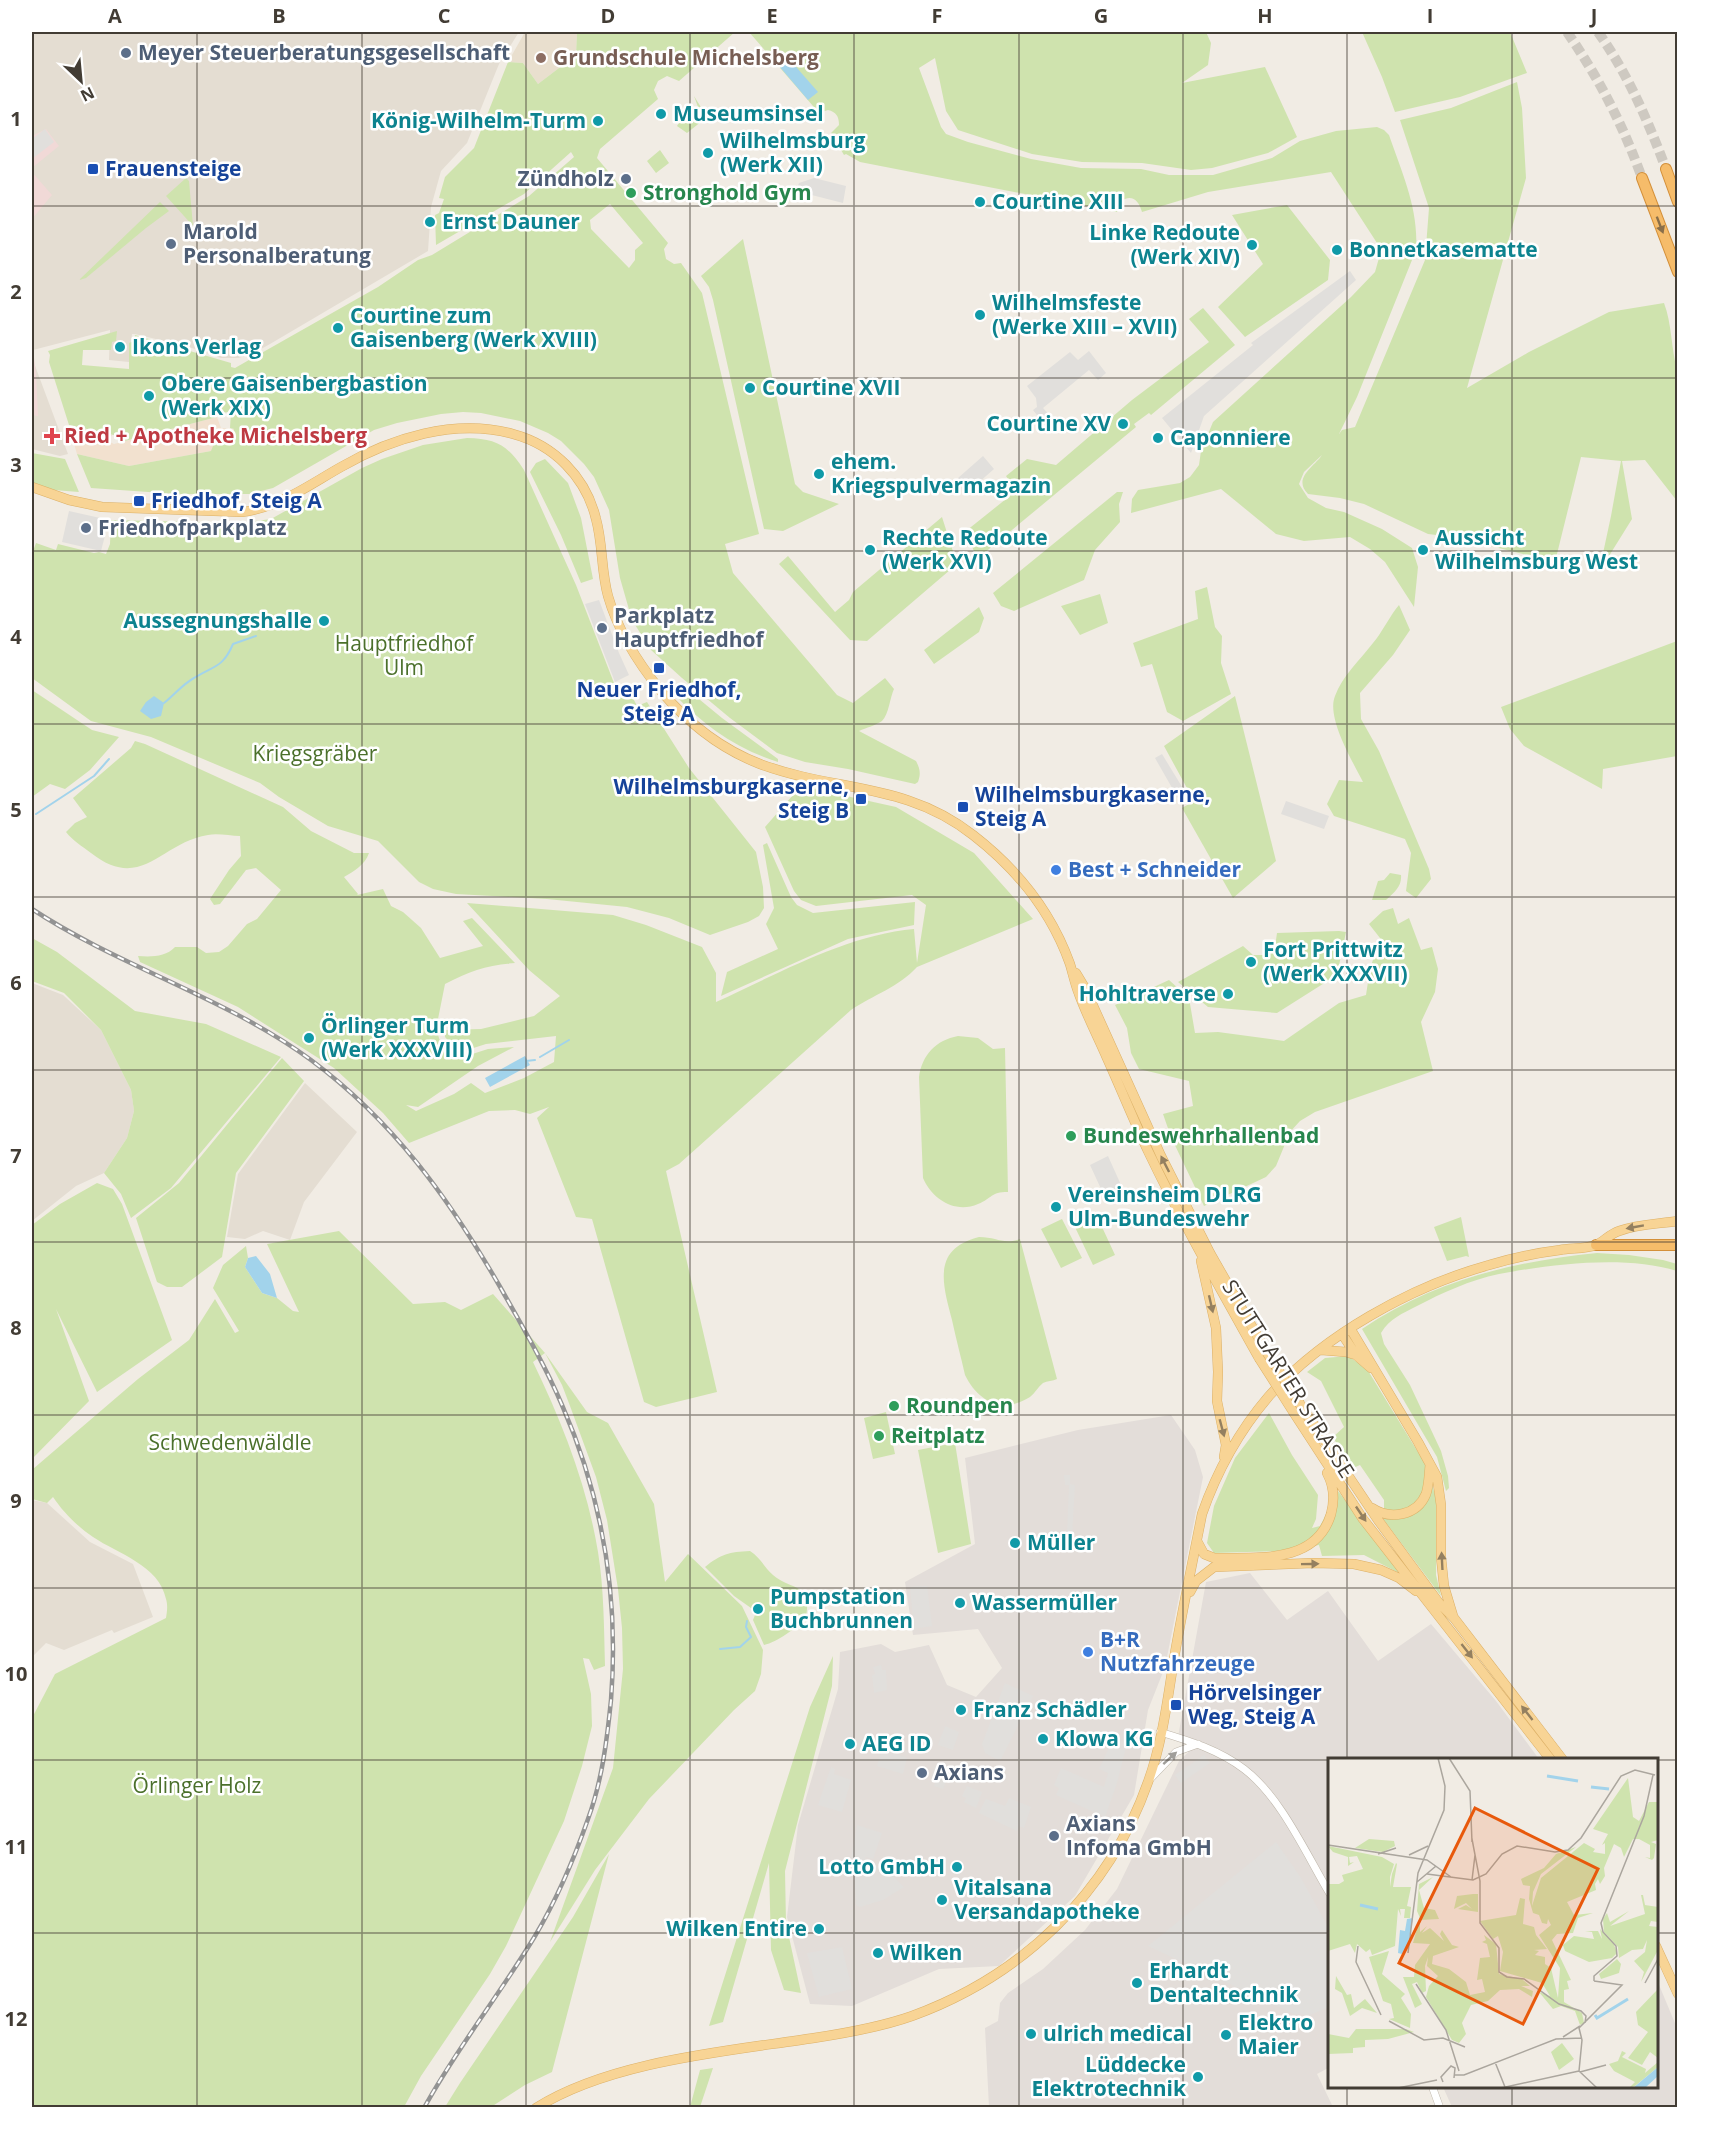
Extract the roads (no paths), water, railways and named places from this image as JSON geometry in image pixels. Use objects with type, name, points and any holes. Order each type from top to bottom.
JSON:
[{"type":"highway","points":[[1666,169],[1677,202]]},
{"type":"highway","points":[[1642,178],[1677,272]]},
{"type":"highway","points":[[1596,1245],[1677,1245]]},
{"type":"highway","points":[[1653,1245],[1677,1253]]},
{"type":"main road","name":"STUTTGARTER STRASSE","points":[[32,487],[74,501],[102,507],[242,512],[281,502],[366,453],[424,434],[459,429],[483,429],[511,433],[553,452],[568,467],[588,497],[597,523],[606,587],[619,625],[648,674],[684,716],[714,740],[755,762],[803,776],[907,799],[934,810],[960,825],[995,853],[1029,888],[1048,917],[1070,964],[1085,988],[1161,1156],[1294,1413],[1363,1519],[1549,1758]]},
{"type":"main road","name":"STUTTGARTER STRASSE","points":[[1070,964],[1078,993],[1148,1150],[1197,1247],[1263,1354],[1439,1603],[1454,1618],[1561,1758]]},
{"type":"main road","points":[[536,2108],[571,2090],[606,2077],[666,2061],[833,2035],[910,2017],[970,1990],[1035,1947],[1081,1900],[1106,1866],[1123,1837],[1149,1780],[1202,1514],[1223,1464],[1245,1428],[1269,1396],[1346,1331],[1402,1299],[1458,1274],[1523,1256],[1596,1245],[1620,1230],[1677,1221]]},
{"type":"main road","points":[[1197,1247],[1213,1308],[1218,1372],[1217,1391],[1220,1422],[1226,1445],[1223,1464]]},
{"type":"main road","points":[[1346,1331],[1356,1355]]},
{"type":"main road","points":[[1346,1331],[1374,1371],[1430,1462],[1440,1492],[1444,1586],[1454,1618]]},
{"type":"main road","points":[[1321,1350],[1356,1355],[1374,1371]]},
{"type":"main road","points":[[1197,1540],[1204,1554],[1214,1558],[1265,1557],[1284,1556],[1297,1552],[1320,1536],[1333,1507],[1332,1482],[1294,1413]]},
{"type":"main road","points":[[1370,1506],[1379,1513],[1389,1515],[1412,1510],[1420,1505],[1428,1486],[1430,1462]]},
{"type":"main road","points":[[1192,1565],[1214,1567],[1313,1563],[1354,1564],[1381,1570],[1399,1578],[1431,1604]]},
{"type":"main road","points":[[1185,1602],[1196,1581],[1214,1567]]},
{"type":"main road","points":[[1658,1951],[1677,1994]]},
{"type":"street","points":[[1160,1732],[1214,1750],[1242,1767],[1278,1807],[1328,1892]]},
{"type":"street","points":[[1149,1780],[1176,1752],[1198,1744]]},
{"type":"street","points":[[1433,2088],[1440,2108]]},
{"type":"water","points":[[783,52],[818,92],[808,100],[774,60]]},
{"type":"water","points":[[154,696],[164,703],[161,716],[151,719],[140,711]]},
{"type":"water","points":[[525,1056],[530,1065],[490,1087],[485,1078]]},
{"type":"water","points":[[256,1256],[270,1274],[277,1298],[262,1293],[245,1267],[248,1258]]},
{"type":"waterway","points":[[164,703],[190,680],[217,666],[233,644],[256,636]]},
{"type":"waterway","points":[[36,814],[94,776],[109,759]]},
{"type":"waterway","points":[[540,1057],[569,1040]]},
{"type":"waterway","points":[[526,1061],[535,1060]]},
{"type":"waterway","points":[[720,1649],[740,1647],[751,1637],[746,1627],[747,1621]]},
{"type":"tunnel","points":[[1567,32],[1609,102],[1642,178]]},
{"type":"tunnel","points":[[1598,32],[1619,64],[1636,98],[1666,169]]},
{"type":"railway","points":[[32,909],[66,930],[208,1000],[278,1038],[311,1060],[368,1109],[417,1162],[480,1253],[548,1374],[576,1440],[588,1476],[605,1550],[612,1624],[611,1700],[606,1745],[597,1790],[571,1864],[543,1922],[522,1958],[450,2064],[424,2108]]},
{"type":"place","name":"Meyer Steuerberatungsgesellschaft","points":[[126,53]]},
{"type":"place","name":"Grundschule Michelsberg","points":[[541,58]]},
{"type":"place","name":"Museumsinsel","points":[[661,114]]},
{"type":"place","name":"König-Wilhelm-Turm","points":[[598,121]]},
{"type":"place","name":"Wilhelmsburg (Werk XII)","points":[[708,153]]},
{"type":"place","name":"Frauensteige","points":[[93,169]]},
{"type":"place","name":"Zündholz","points":[[626,179]]},
{"type":"place","name":"Stronghold Gym","points":[[631,193]]},
{"type":"place","name":"Courtine XIII","points":[[980,202]]},
{"type":"place","name":"Ernst Dauner","points":[[430,222]]},
{"type":"place","name":"Marold Personalberatung","points":[[171,244]]},
{"type":"place","name":"Linke Redoute (Werk XIV)","points":[[1252,245]]},
{"type":"place","name":"Bonnetkasematte","points":[[1337,250]]},
{"type":"place","name":"Wilhelmsfeste (Werke XIII – XVII)","points":[[980,315]]},
{"type":"place","name":"Courtine zum Gaisenberg (Werk XVIII)","points":[[338,328]]},
{"type":"place","name":"Ikons Verlag","points":[[120,347]]},
{"type":"place","name":"Courtine XVII","points":[[750,388]]},
{"type":"place","name":"Obere Gaisenbergbastion (Werk XIX)","points":[[149,396]]},
{"type":"place","name":"Courtine XV","points":[[1123,424]]},
{"type":"place","name":"Ried + Apotheke Michelsberg","points":[[52,436]]},
{"type":"place","name":"Caponniere","points":[[1158,438]]},
{"type":"place","name":"ehem. Kriegspulvermagazin","points":[[819,474]]},
{"type":"place","name":"Friedhof, Steig A","points":[[139,501]]},
{"type":"place","name":"Friedhofparkplatz","points":[[86,528]]},
{"type":"place","name":"Rechte Redoute (Werk XVI)","points":[[870,550]]},
{"type":"place","name":"Aussicht Wilhelmsburg West","points":[[1423,550]]},
{"type":"place","name":"Aussegnungshalle","points":[[324,621]]},
{"type":"place","name":"Parkplatz Hauptfriedhof","points":[[602,628]]},
{"type":"place","name":"Neuer Friedhof, Steig A","points":[[659,668]]},
{"type":"place","name":"Wilhelmsburgkaserne, Steig B","points":[[861,799]]},
{"type":"place","name":"Wilhelmsburgkaserne, Steig A","points":[[963,807]]},
{"type":"place","name":"Best + Schneider","points":[[1056,870]]},
{"type":"place","name":"Fort Prittwitz (Werk XXXVII)","points":[[1251,962]]},
{"type":"place","name":"Hohltraverse","points":[[1228,994]]},
{"type":"place","name":"Örlinger Turm (Werk XXXVIII)","points":[[309,1038]]},
{"type":"place","name":"Bundeswehrhallenbad","points":[[1071,1136]]},
{"type":"place","name":"Vereinsheim DLRG Ulm-Bundeswehr","points":[[1056,1207]]},
{"type":"place","name":"Roundpen","points":[[894,1406]]},
{"type":"place","name":"Reitplatz","points":[[879,1436]]},
{"type":"place","name":"Müller","points":[[1015,1543]]},
{"type":"place","name":"Wassermüller","points":[[960,1603]]},
{"type":"place","name":"Pumpstation Buchbrunnen","points":[[758,1609]]},
{"type":"place","name":"B+R Nutzfahrzeuge","points":[[1088,1652]]},
{"type":"place","name":"Hörvelsinger Weg, Steig A","points":[[1176,1705]]},
{"type":"place","name":"Franz Schädler","points":[[961,1710]]},
{"type":"place","name":"Klowa KG","points":[[1043,1739]]},
{"type":"place","name":"AEG ID","points":[[850,1744]]},
{"type":"place","name":"Axians","points":[[922,1773]]},
{"type":"place","name":"Axians Infoma GmbH","points":[[1054,1836]]},
{"type":"place","name":"Lotto GmbH","points":[[957,1867]]},
{"type":"place","name":"Vitalsana Versandapotheke","points":[[942,1900]]},
{"type":"place","name":"Wilken Entire","points":[[819,1929]]},
{"type":"place","name":"Wilken","points":[[878,1953]]},
{"type":"place","name":"Erhardt Dentaltechnik","points":[[1137,1983]]},
{"type":"place","name":"ulrich medical","points":[[1031,2034]]},
{"type":"place","name":"Elektro Maier","points":[[1226,2035]]},
{"type":"place","name":"Lüddecke Elektrotechnik","points":[[1198,2077]]},
{"type":"park label","name":"Hauptfriedhof Ulm","points":[[404,656]]},
{"type":"park label","name":"Kriegsgräber","points":[[315,754]]},
{"type":"park label","name":"Schwedenwäldle","points":[[230,1443]]},
{"type":"park label","name":"Örlinger Holz","points":[[197,1786]]}]
